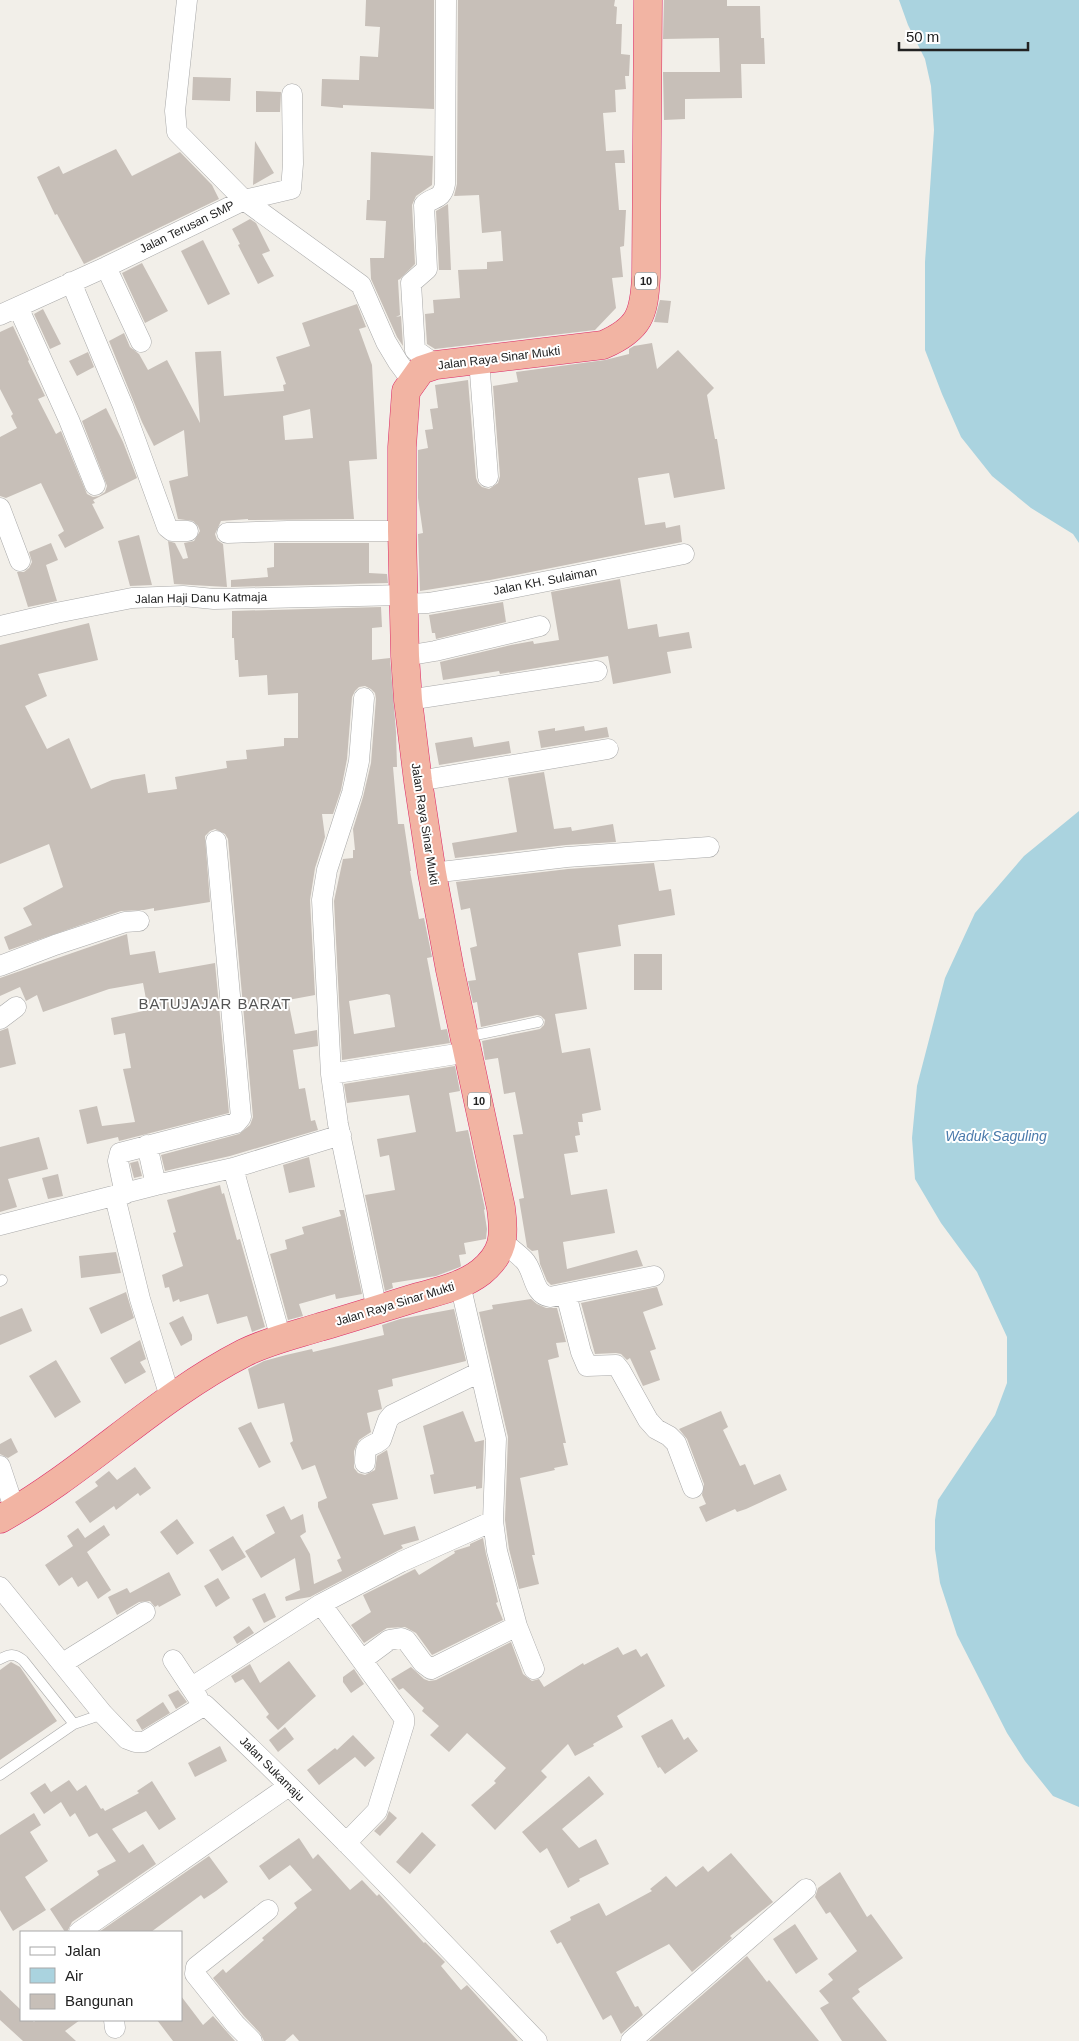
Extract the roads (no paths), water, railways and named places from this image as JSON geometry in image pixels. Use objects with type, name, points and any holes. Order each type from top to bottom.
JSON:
[{"type":"highway","name":"Jalan Raya Sinar Mukti","points":[[8,1515],[50,1489],[170,1397],[205,1374],[247,1352],[281,1339],[460,1284],[488,1266],[497,1256],[503,1242],[502,1208],[450,970],[432,874],[408,700],[402,531],[402,438],[406,391],[412,380],[421,370],[436,366],[603,346],[622,335],[642,314],[646,277],[648,0]]},
{"type":"street","points":[[187,0],[175,111],[178,132],[244,200],[361,285],[386,342],[412,380]]},
{"type":"street","points":[[436,366],[415,350],[411,282],[427,269],[424,206],[426,203],[437,199],[444,192],[445,184],[446,0]]},
{"type":"street","name":"Jalan Terusan SMP","points":[[0,315],[244,200],[291,189],[293,164],[292,94]]},
{"type":"street","points":[[106,266],[141,342]]},
{"type":"street","points":[[71,282],[123,406],[167,527],[172,531],[188,532]]},
{"type":"street","points":[[18,307],[69,420],[95,485]]},
{"type":"street","points":[[479,360],[488,477]]},
{"type":"street","points":[[0,508],[20,562]]},
{"type":"street","points":[[227,533],[402,531]]},
{"type":"street","name":"Jalan KH. Sulaiman","points":[[405,599],[428,603],[684,554]]},
{"type":"street","name":"Jalan Haji Danu Katmaja","points":[[0,626],[132,598],[183,596],[214,599],[405,599]]},
{"type":"street","points":[[405,656],[435,651],[540,626]]},
{"type":"street","points":[[408,700],[597,671]]},
{"type":"street","points":[[364,698],[359,761],[352,792],[327,870],[322,900],[331,1074],[338,1124],[377,1310]]},
{"type":"street","points":[[418,781],[608,749]]},
{"type":"street","points":[[170,1397],[140,1299],[120,1195],[118,1157],[120,1153],[236,1122],[241,1118],[216,841]]},
{"type":"street","points":[[432,874],[566,858],[709,847]]},
{"type":"street","points":[[0,966],[55,945],[125,922],[139,921]]},
{"type":"street","points":[[0,1019],[16,1007]]},
{"type":"street","points":[[331,1074],[467,1045]]},
{"type":"street","points":[[0,1225],[156,1184],[233,1168],[341,1135]]},
{"type":"street","points":[[147,1145],[156,1184]]},
{"type":"street","points":[[233,1168],[281,1339]]},
{"type":"street","points":[[503,1242],[526,1261],[541,1293],[550,1297],[654,1276]]},
{"type":"street","points":[[460,1284],[496,1439],[493,1521],[497,1551],[517,1626],[534,1669]]},
{"type":"street","points":[[566,1294],[581,1352],[587,1366],[616,1365],[648,1420],[656,1429],[669,1436],[676,1443],[693,1488]]},
{"type":"street","points":[[365,1463],[367,1446],[381,1440],[388,1420],[392,1415],[480,1372]]},
{"type":"street","points":[[0,1466],[8,1515]]},
{"type":"street","points":[[192,1687],[321,1604],[401,1562],[493,1521]]},
{"type":"street","points":[[0,1587],[103,1714],[126,1739],[144,1742],[204,1705]]},
{"type":"street","points":[[321,1604],[402,1712],[404,1724],[377,1811],[346,1843]]},
{"type":"street","points":[[63,1663],[145,1612]]},
{"type":"street","points":[[362,1660],[389,1640],[402,1638],[406,1640],[423,1663],[431,1669],[517,1626]]},
{"type":"street","name":"Jalan Sukamaju","points":[[173,1660],[204,1705],[290,1786],[537,2041]]},
{"type":"street","points":[[80,1931],[290,1786]]},
{"type":"street","points":[[631,2041],[806,1890]]},
{"type":"street","points":[[252,2041],[235,2024],[195,1974],[195,1970],[196,1967],[268,1910]]},
{"type":"lane","points":[[467,1045],[538,1022]]},
{"type":"lane","points":[[0,1659],[15,1654],[23,1660],[74,1724]]},
{"type":"lane","points":[[0,1775],[74,1724],[103,1714]]},
{"type":"water","points":[[899,0],[1079,0],[1079,543],[1073,534],[1031,508],[992,476],[961,437],[925,350],[925,262],[934,130],[931,86],[925,59],[908,25]]},
{"type":"water","name":"Waduk Saguling","points":[[1079,811],[1079,1807],[1053,1796],[1025,1761],[1007,1733],[957,1635],[940,1583],[935,1549],[935,1520],[938,1500],[995,1415],[1007,1383],[1007,1337],[977,1272],[941,1223],[915,1179],[912,1138],[917,1086],[945,978],[975,913],[1024,856]]},
{"type":"district","name":"BATUJAJAR BARAT","points":[[215,1003]]}]
